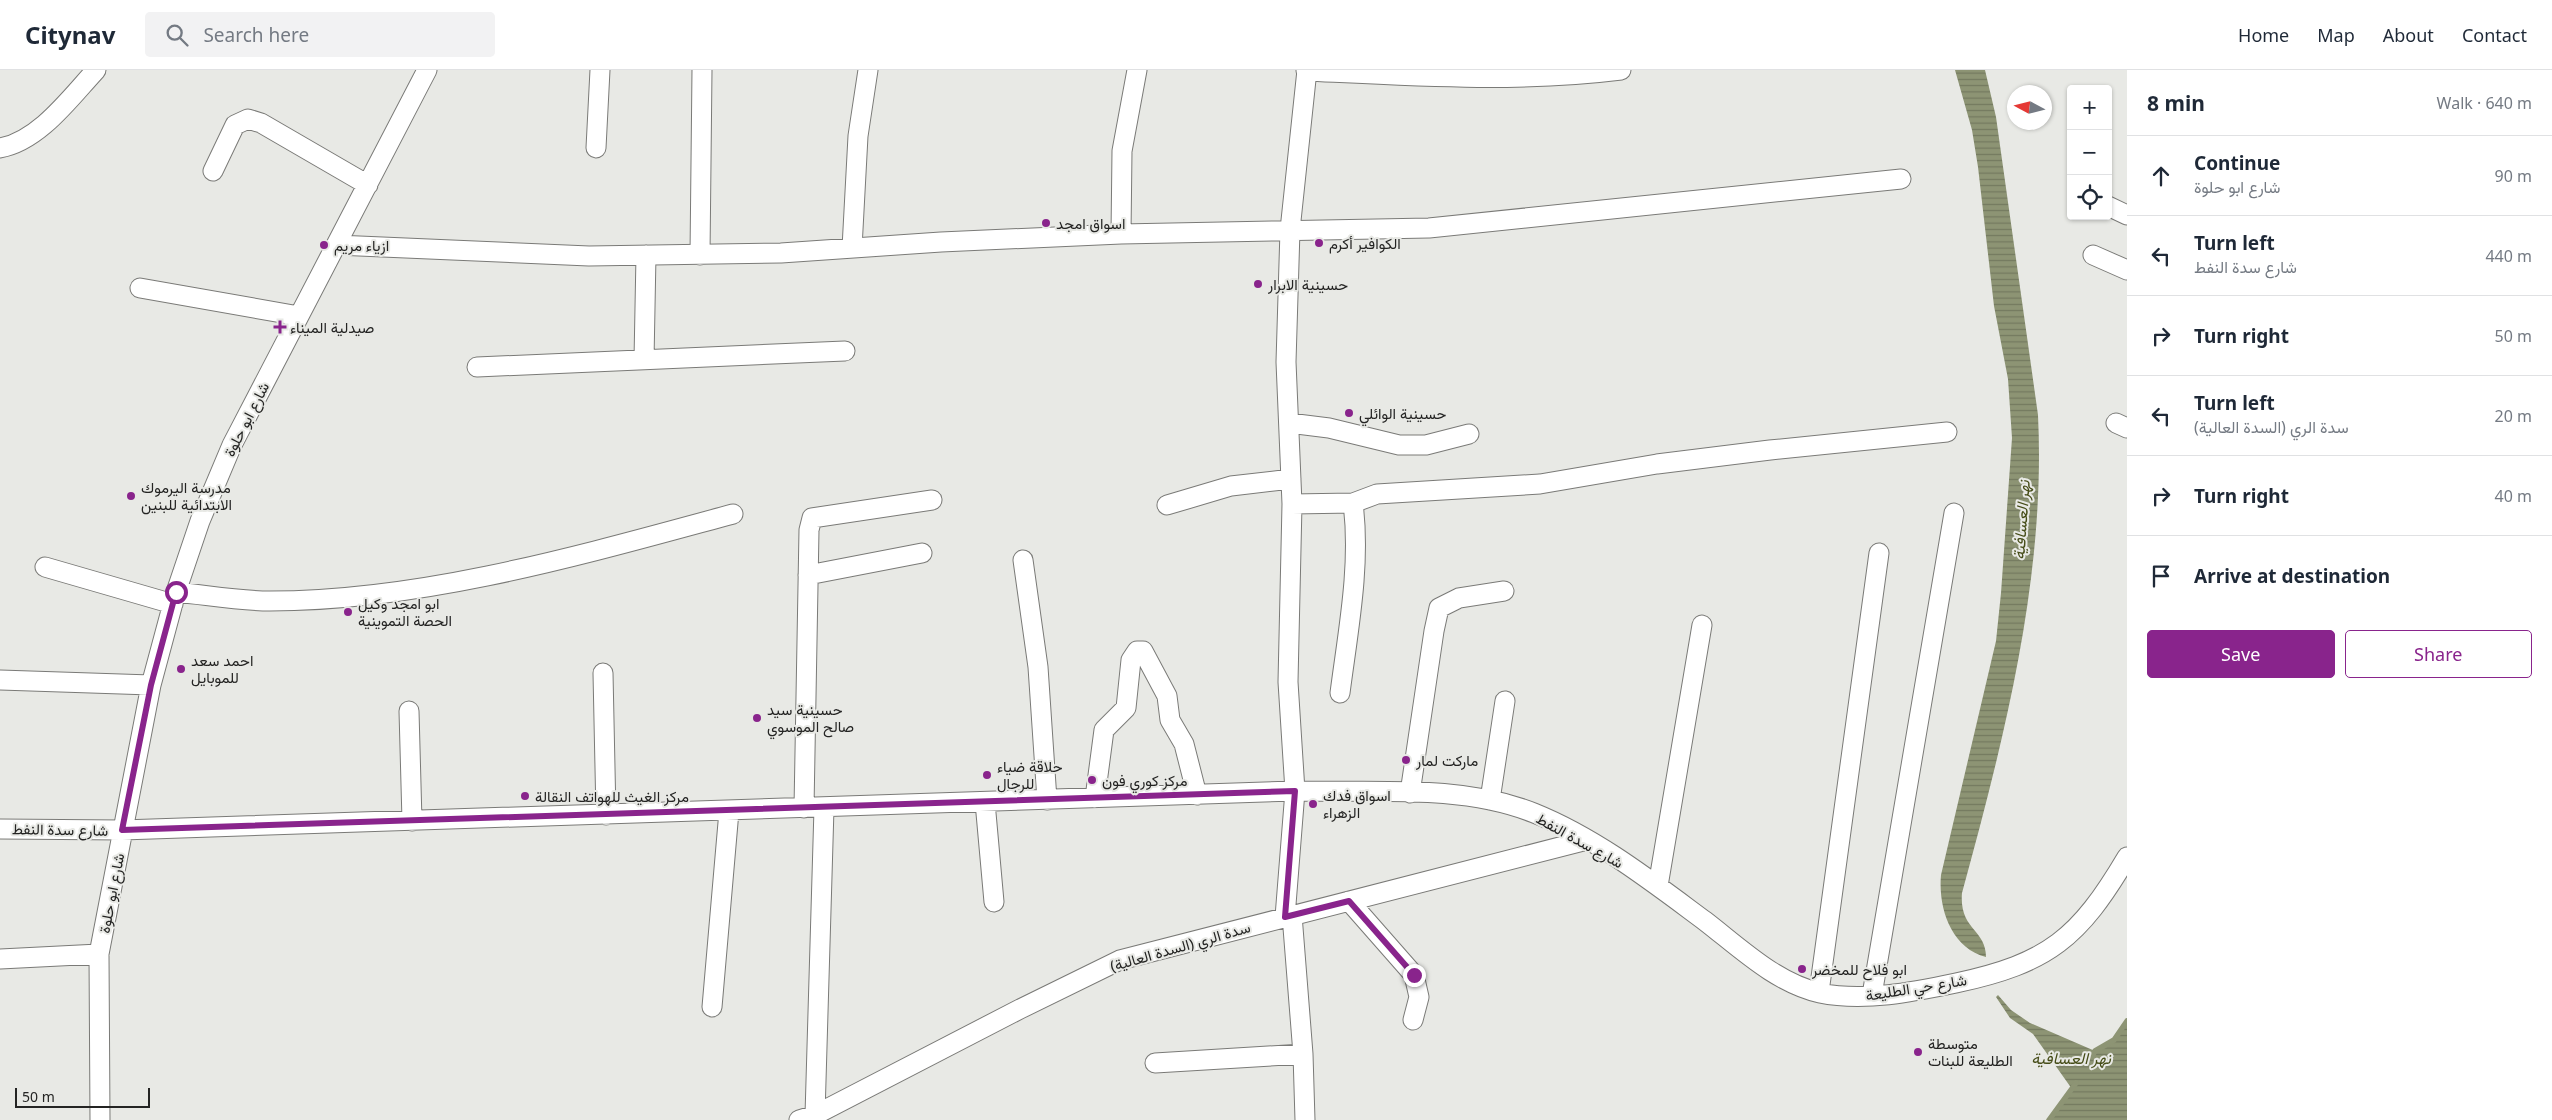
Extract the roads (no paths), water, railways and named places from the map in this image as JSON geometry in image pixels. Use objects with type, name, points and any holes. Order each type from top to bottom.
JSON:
[{"type":"street","points":[[0,148],[15,145],[49,120],[96,70]]},
{"type":"street","points":[[596,148],[600,70]]},
{"type":"street","points":[[700,254],[702,70]]},
{"type":"street","points":[[852,248],[858,136],[868,70]]},
{"type":"street","points":[[1121,234],[1122,151],[1137,70]]},
{"type":"street","points":[[1305,1120],[1303,1054],[1288,916],[1295,791],[1288,682],[1292,479],[1286,362],[1290,230],[1306,71],[1467,78],[1573,76],[1621,70]]},
{"type":"street","name":"شارع ابو حلوة","points":[[100,1120],[99,954],[151,685],[175,598],[200,521],[232,445],[368,185],[424,71]]},
{"type":"street","points":[[213,170],[235,125],[248,119],[260,123],[368,185]]},
{"type":"street","points":[[336,244],[589,256],[780,253],[1121,234],[1430,228],[1901,180]]},
{"type":"street","points":[[2112,208],[2127,215]]},
{"type":"street","points":[[644,360],[646,255]]},
{"type":"street","points":[[2093,255],[2127,270]]},
{"type":"street","points":[[140,288],[299,316]]},
{"type":"street","points":[[477,367],[845,351]]},
{"type":"street","points":[[1289,423],[1329,428],[1399,446],[1426,445],[1469,434]]},
{"type":"street","points":[[1292,504],[1353,502],[1377,494],[1540,484],[1657,464],[1770,450],[1947,432]]},
{"type":"street","points":[[1167,505],[1231,486],[1292,479]]},
{"type":"street","points":[[804,808],[809,530],[812,518],[932,500]]},
{"type":"street","points":[[1340,693],[1350,619],[1357,534],[1353,502]]},
{"type":"street","points":[[1872,995],[1954,513]]},
{"type":"street","points":[[45,567],[175,598],[269,601],[354,598],[460,580],[586,553],[733,514]]},
{"type":"street","points":[[808,575],[922,553]]},
{"type":"street","points":[[1819,992],[1879,553]]},
{"type":"street","points":[[1022,560],[1038,667],[1047,800]]},
{"type":"street","points":[[1410,793],[1439,608],[1459,598],[1504,590]]},
{"type":"street","points":[[1658,886],[1702,625]]},
{"type":"street","points":[[1095,798],[1104,730],[1126,708],[1132,660],[1137,651],[1143,651],[1166,696],[1170,720],[1184,744],[1197,795]]},
{"type":"street","points":[[603,673],[606,815]]},
{"type":"street","points":[[0,680],[151,685]]},
{"type":"street","points":[[1490,800],[1505,701]]},
{"type":"street","points":[[409,711],[412,821]]},
{"type":"street","name":"شارع سدة النفط","points":[[0,829],[122,830],[1295,791],[1441,794],[1490,800],[1532,812],[1587,840],[1658,886]]},
{"type":"street","points":[[985,802],[994,902]]},
{"type":"street","points":[[807,1118],[824,808]]},
{"type":"street","points":[[712,1007],[729,811]]},
{"type":"street","name":"سدة الري (السدة العالية)","points":[[807,1118],[1120,960],[1587,840]]},
{"type":"street","name":"شارع حي الطليعة","points":[[1658,886],[1769,970],[1793,983],[1819,992],[1854,996],[1872,995],[1902,992],[1963,981],[2022,964],[2048,952],[2081,923],[2127,857]]},
{"type":"street","points":[[1349,901],[1414,975],[1419,997],[1413,1020]]},
{"type":"street","points":[[0,958],[99,954]]},
{"type":"street","points":[[1155,1064],[1303,1054]]},
{"type":"water","name":"نهر العسافية","points":[[1955,70],[1985,70],[1996,117],[2038,415],[2039,476],[2029,597],[2007,717],[1962,893],[1964,915],[1982,940],[1986,957],[1964,945],[1949,925],[1942,900],[1941,875],[1996,641],[2012,438],[2008,379],[1994,306],[1978,167],[1972,130]]},
{"type":"water","points":[[1998,995],[2011,1010],[2030,1023],[2095,1051],[2114,1040],[2127,1021],[2127,1120],[2049,1120],[2072,1089],[2033,1034],[2010,1018],[1996,997]]},
{"type":"waterway","points":[[2092,1056],[2095,1051],[2114,1040],[2127,1021]]},
{"type":"waterway","points":[[2049,1120],[2076,1083]]},
{"type":"place","name":"اسواق امجد","points":[[1046,223]]},
{"type":"place","name":"الكوافير أكرم","points":[[1319,243]]},
{"type":"place","name":"ازياء مريم","points":[[324,245]]},
{"type":"place","name":"حسينية الابرار","points":[[1258,284]]},
{"type":"place","name":"صيدلية الميناء","points":[[280,327]]},
{"type":"place","name":"حسينية الوائلي","points":[[1349,413]]},
{"type":"place","name":"مدرسة اليرموك الابتدائية للبنين","points":[[131,496]]},
{"type":"place","name":"ابو امجد وكيل الحصة التموينية","points":[[348,612]]},
{"type":"place","name":"احمد سعد للموبايل","points":[[181,669]]},
{"type":"place","name":"حسينية سيد صالح الموسوي","points":[[757,718]]},
{"type":"place","name":"ماركت لمار","points":[[1406,760]]},
{"type":"place","name":"حلاقة ضياء للرجال","points":[[987,775]]},
{"type":"place","name":"مركز كوري فون","points":[[1092,780]]},
{"type":"place","name":"مركز الغيث للهواتف النقالة","points":[[525,796]]},
{"type":"place","name":"اسواق فدك الزهراء","points":[[1313,804]]},
{"type":"place","name":"ابو فلاح للمخضر","points":[[1802,969]]},
{"type":"place","name":"متوسطة الطليعة للبنات","points":[[1918,1052]]}]
